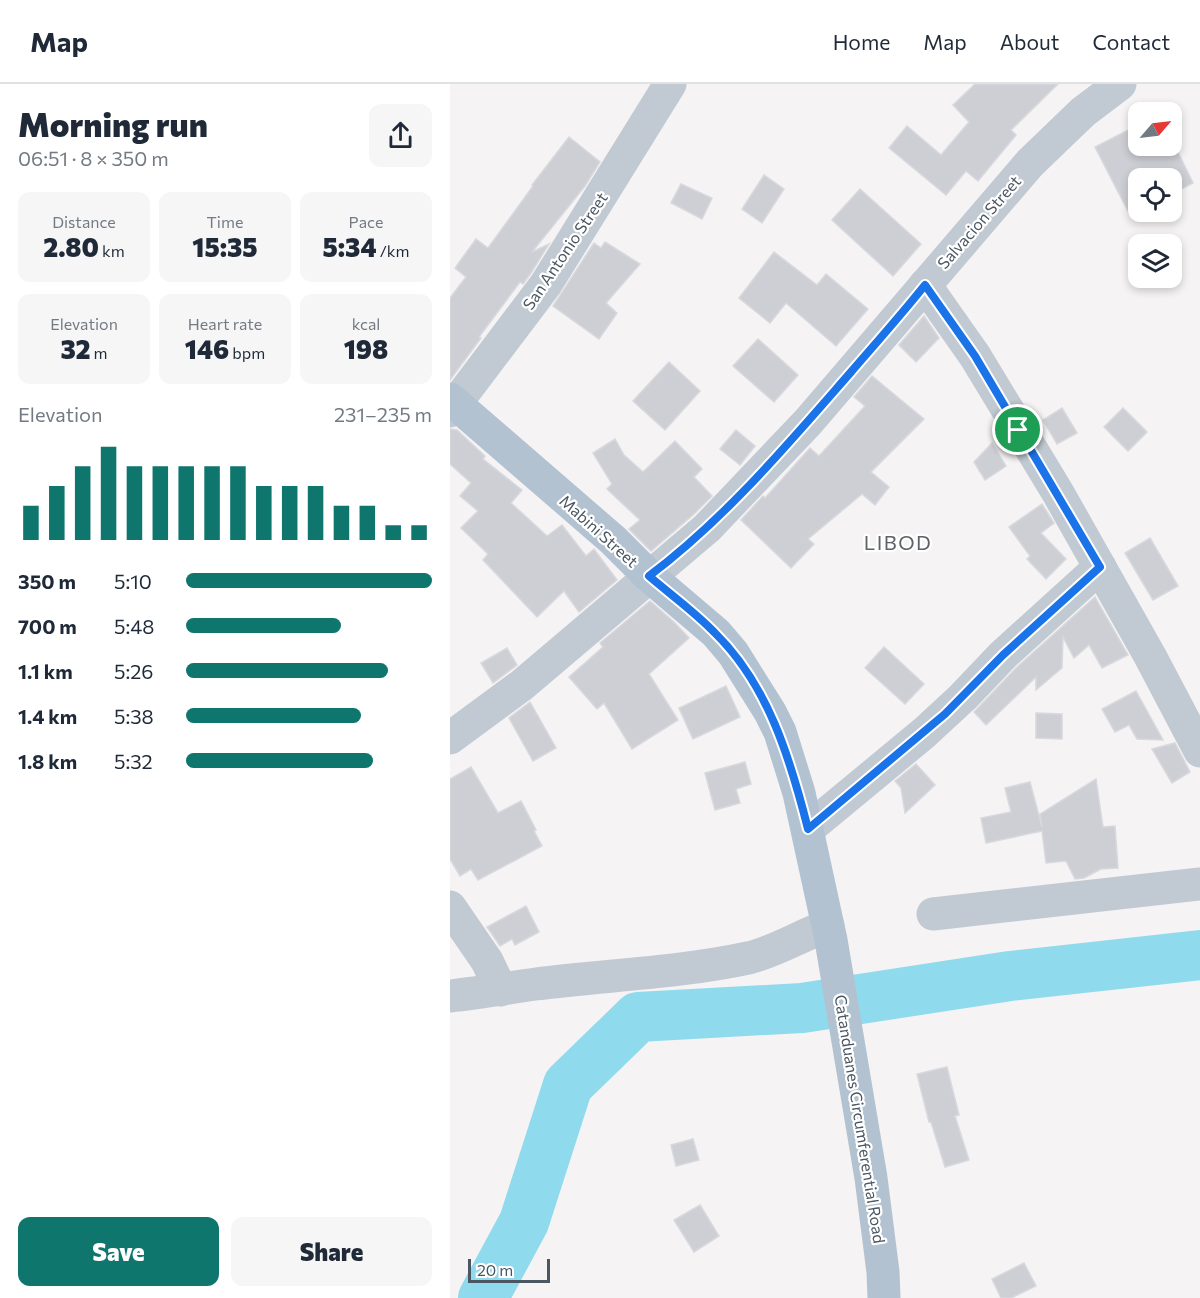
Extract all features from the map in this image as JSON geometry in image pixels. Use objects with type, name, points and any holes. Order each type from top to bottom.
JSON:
[{"type":"main road","name":"Mabini Street","points":[[452,404],[613,540],[649,576],[716,633],[733,653],[757,689],[780,732],[808,829],[830,933]]},
{"type":"main road","name":"Catanduanes Circumferential Road","points":[[830,933],[871,1178],[883,1272],[884,1298]]},
{"type":"street","name":"San Antonio Street","points":[[452,404],[546,284],[670,84]]},
{"type":"street","name":"Salvacion Street","points":[[450,738],[522,685],[707,528],[764,469],[893,325],[1030,164],[1083,112],[1120,84]]},
{"type":"street","points":[[925,285],[975,356],[1100,567],[1200,751]]},
{"type":"street","points":[[808,829],[931,727],[1003,655],[1100,567]]},
{"type":"street","points":[[933,914],[1200,884]]},
{"type":"street","points":[[450,907],[487,961],[501,990]]},
{"type":"street","points":[[450,996],[535,984],[637,974],[748,958],[768,952],[802,935],[830,933]]},
{"type":"building","points":[[975,84],[1058,84],[1011,130],[1016,135],[978,181],[966,171],[946,195],[889,148],[907,126],[941,155],[969,122],[953,105]]},
{"type":"building","points":[[1128,130],[1128,156],[1180,156],[1193,183],[1182,189],[1182,168],[1128,168],[1128,211],[1095,147]]},
{"type":"building","points":[[569,137],[600,162],[585,186],[532,252],[549,244],[531,273],[523,284],[520,282],[450,380],[450,298],[466,277],[455,268],[476,239],[488,248]]},
{"type":"building","points":[[764,175],[784,189],[762,223],[742,209]]},
{"type":"building","points":[[681,184],[712,198],[702,219],[671,203]]},
{"type":"building","points":[[860,189],[921,244],[893,276],[832,220]]},
{"type":"building","points":[[605,242],[640,264],[606,303],[617,313],[599,339],[553,306],[594,243],[601,248]]},
{"type":"building","points":[[774,252],[817,285],[826,274],[868,309],[836,346],[786,303],[770,323],[739,298]]},
{"type":"building","points":[[924,316],[939,338],[916,362],[899,345]]},
{"type":"building","points":[[758,339],[798,375],[774,402],[733,366]]},
{"type":"building","points":[[669,362],[700,391],[665,430],[633,401]]},
{"type":"building","points":[[872,376],[924,419],[871,472],[889,487],[875,505],[862,494],[808,539],[814,544],[791,568],[741,520],[763,496],[765,498],[810,448],[819,456],[865,406],[854,397]]},
{"type":"building","points":[[1062,408],[1077,433],[1057,444],[1043,420]]},
{"type":"building","points":[[1123,408],[1147,432],[1128,451],[1104,427]]},
{"type":"building","points":[[450,429],[457,430],[485,456],[483,459],[522,490],[511,503],[547,536],[562,525],[586,556],[594,549],[617,580],[579,612],[564,591],[537,617],[483,560],[488,554],[461,528],[478,511],[460,496],[471,483],[450,464]]},
{"type":"building","points":[[736,430],[755,446],[740,465],[720,449]]},
{"type":"building","points":[[615,439],[624,455],[643,472],[675,441],[702,469],[694,477],[712,496],[651,551],[629,529],[640,520],[607,489],[612,484],[593,453]]},
{"type":"building","points":[[992,443],[1006,466],[985,480],[974,462]]},
{"type":"building","points":[[1042,504],[1054,523],[1041,533],[1066,559],[1046,579],[1027,559],[1030,556],[1009,527]]},
{"type":"building","points":[[1150,538],[1178,586],[1153,600],[1125,553]]},
{"type":"building","points":[[1095,597],[1128,655],[1102,668],[1089,645],[1074,658],[1063,637],[1062,668],[1036,690],[1036,677],[986,725],[974,712],[1016,668]]},
{"type":"building","points":[[650,601],[689,638],[649,674],[678,720],[632,749],[604,703],[597,709],[569,677],[603,647],[600,643]]},
{"type":"building","points":[[884,647],[924,684],[905,704],[865,668]]},
{"type":"building","points":[[507,648],[517,665],[493,683],[481,663]]},
{"type":"building","points":[[726,686],[740,717],[693,739],[679,708]]},
{"type":"building","points":[[1136,691],[1163,740],[1137,739],[1129,725],[1115,732],[1102,709]]},
{"type":"building","points":[[530,702],[556,748],[533,761],[509,718]]},
{"type":"building","points":[[1036,713],[1062,714],[1062,739],[1036,738]]},
{"type":"building","points":[[1175,743],[1190,772],[1172,783],[1152,749]]},
{"type":"building","points":[[745,762],[751,784],[736,789],[740,803],[715,810],[705,773]]},
{"type":"building","points":[[916,764],[935,785],[905,813],[901,788],[895,781]]},
{"type":"building","points":[[471,767],[498,813],[521,801],[542,846],[478,880],[471,869],[460,876],[450,859],[450,779]]},
{"type":"building","points":[[1096,779],[1103,827],[1115,826],[1118,868],[1101,869],[1084,878],[1075,879],[1066,861],[1046,863],[1042,831],[986,843],[981,818],[1011,812],[1005,788],[1030,782],[1042,827],[1040,814]]},
{"type":"building","points":[[526,906],[539,932],[515,945],[512,939],[500,946],[487,927]]},
{"type":"building","points":[[947,1067],[959,1115],[955,1116],[969,1160],[945,1167],[931,1122],[929,1122],[917,1074]]},
{"type":"building","points":[[693,1139],[699,1160],[676,1166],[671,1145]]},
{"type":"building","points":[[700,1205],[719,1236],[694,1252],[674,1220]]},
{"type":"building","points":[[1024,1263],[1036,1286],[1011,1298],[1001,1298],[992,1279]]},
{"type":"waterway","points":[[483,1298],[524,1222],[568,1085],[638,1017],[802,1008],[1010,976],[1200,955]]},
{"type":"district","name":"LIBOD","points":[[898,543]]},
{"type":"route","points":[[925,285],[975,356],[1018,430],[1058,493],[1100,567],[1003,655],[924,733],[808,829],[780,732],[757,689],[733,653],[716,633],[649,576],[707,528],[764,469],[893,325],[925,285]]}]
